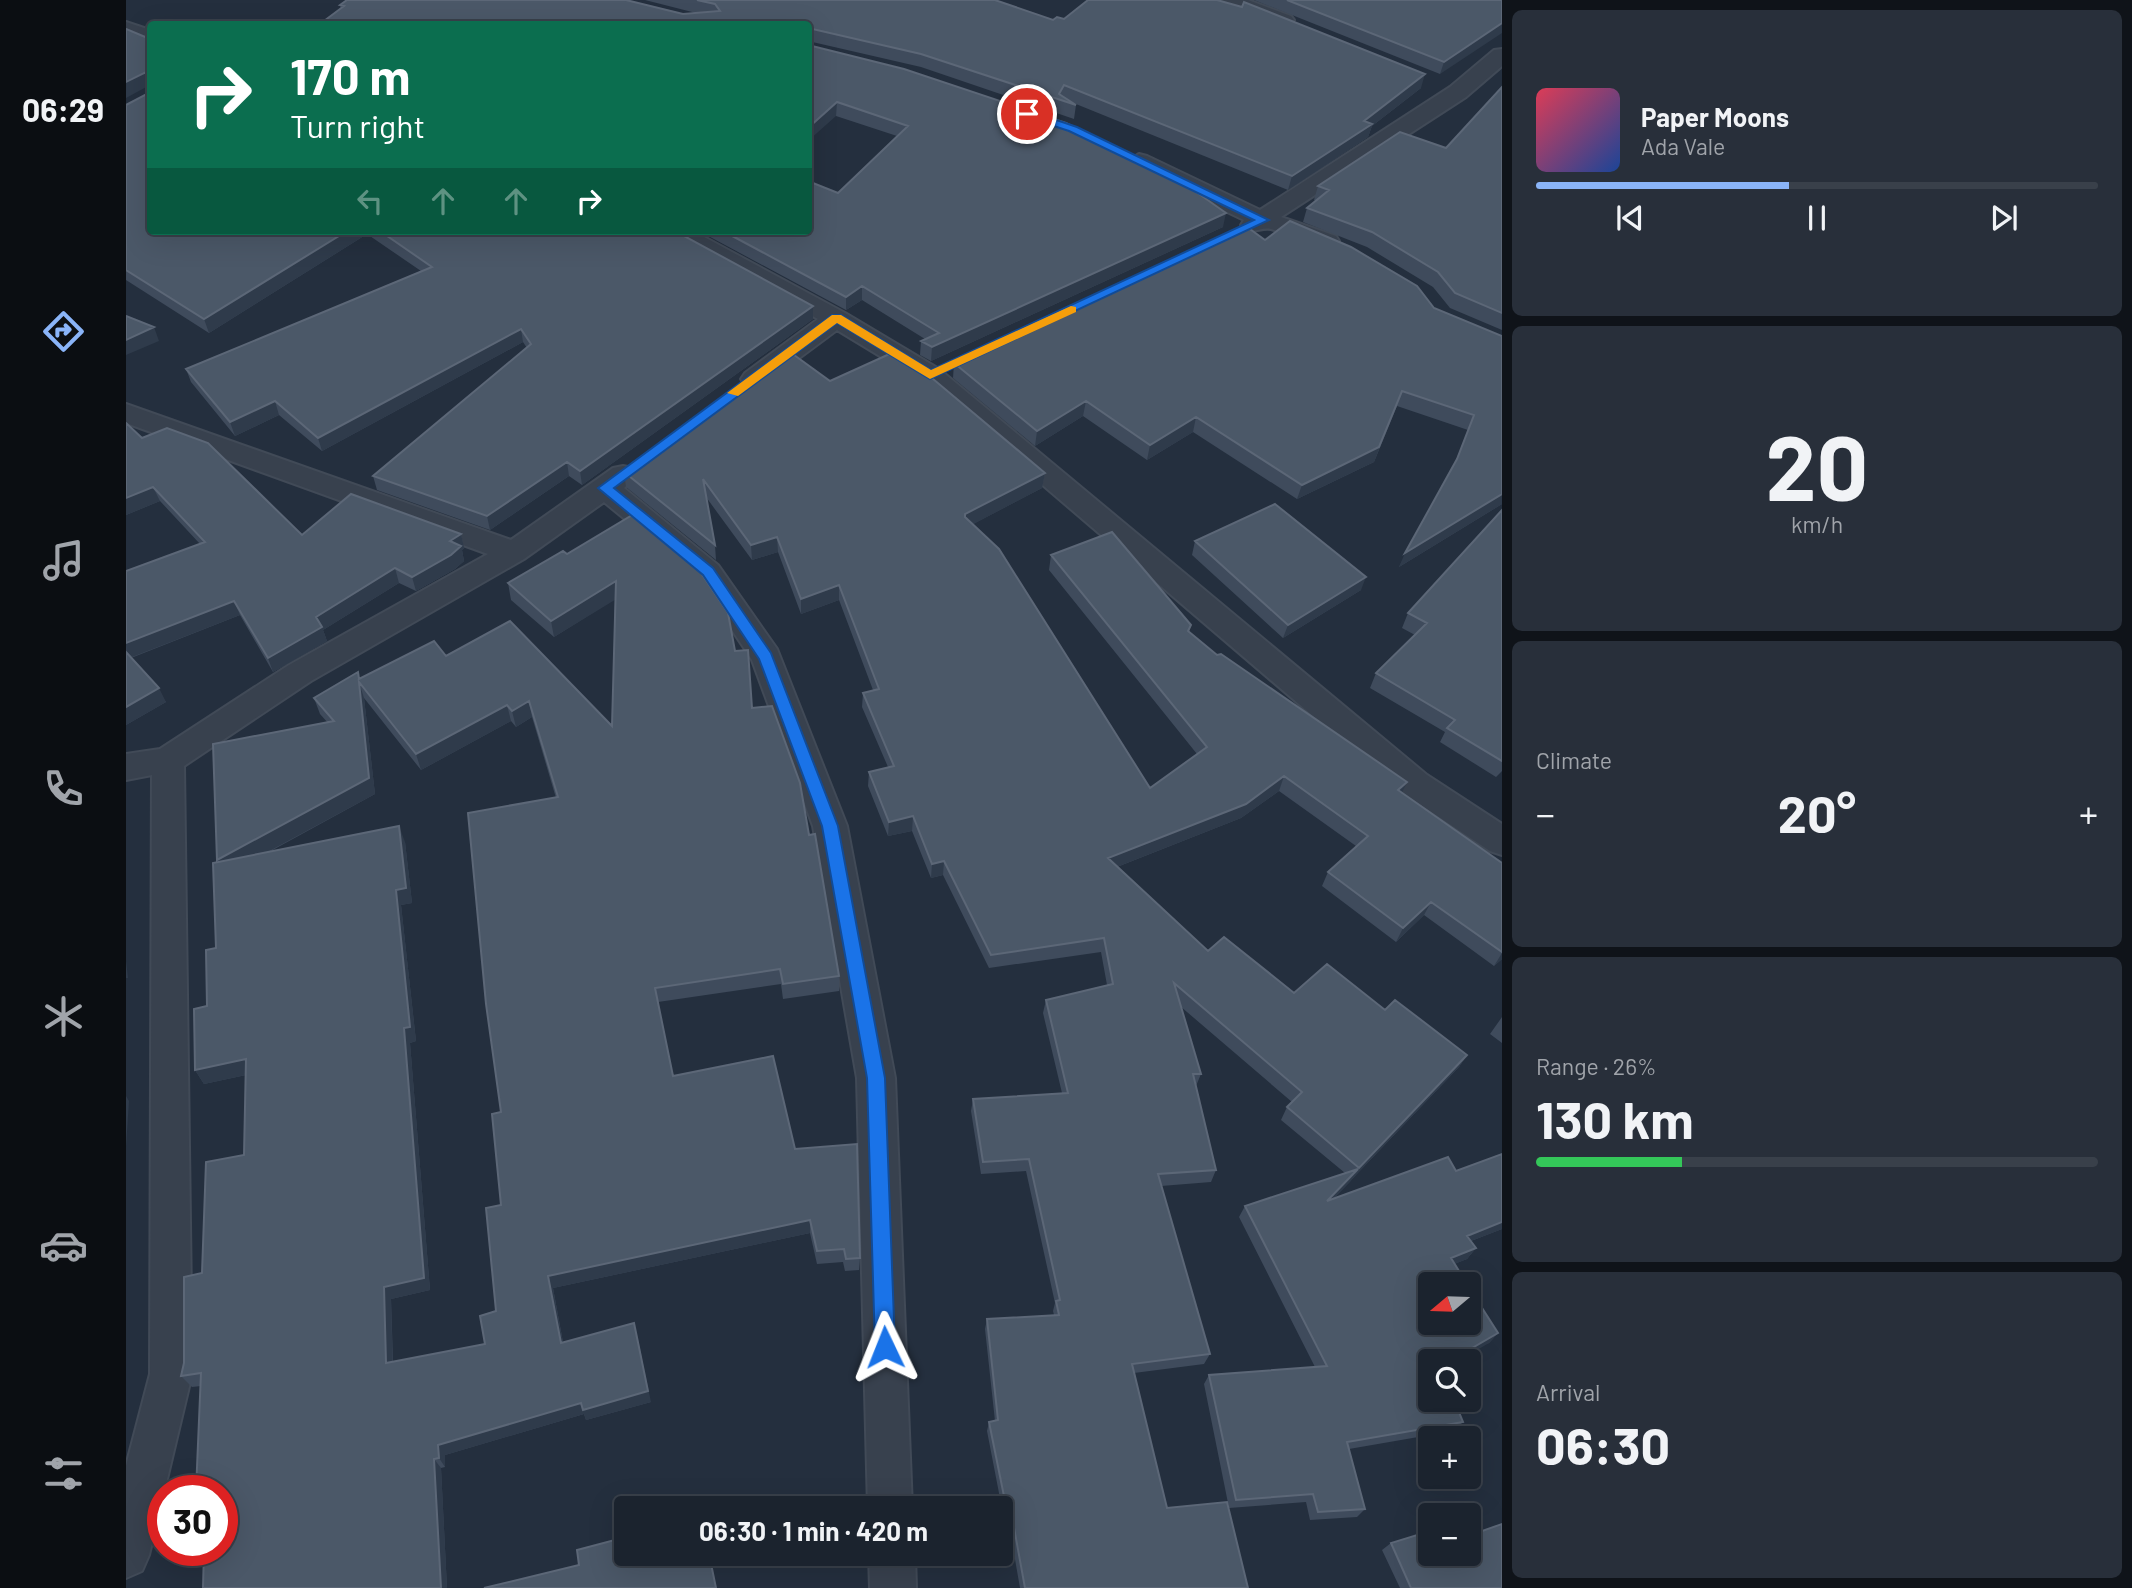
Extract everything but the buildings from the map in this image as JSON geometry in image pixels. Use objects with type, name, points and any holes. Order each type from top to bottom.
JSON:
[{"type":"street","points":[[1229,0],[1304,28]]},
{"type":"street","points":[[126,28],[147,36]]},
{"type":"street","points":[[1226,237],[1263,220],[1458,92],[1502,55]]},
{"type":"street","points":[[1432,81],[1458,92]]},
{"type":"street","points":[[1121,152],[1263,220],[1293,227],[1344,249]]},
{"type":"street","points":[[682,235],[836,318],[943,369],[1415,784],[1502,841]]},
{"type":"street","points":[[726,399],[836,318]]},
{"type":"street","points":[[126,412],[514,552]]},
{"type":"street","points":[[126,767],[168,760],[300,673],[514,552],[649,456]]},
{"type":"street","points":[[605,488],[708,572],[766,657],[830,826],[876,1078],[890,1496]]},
{"type":"street","points":[[126,1555],[171,1374],[168,760]]},
{"type":"street","points":[[892,1566],[893,1588]]},
{"type":"slow traffic","points":[[734,393],[836,318],[930,375],[1071,309]]},
{"type":"route","points":[[885,1347],[876,1078],[830,826],[766,657],[708,572],[605,488],[836,318],[930,375],[1263,220],[1073,129],[1027,114]]}]
